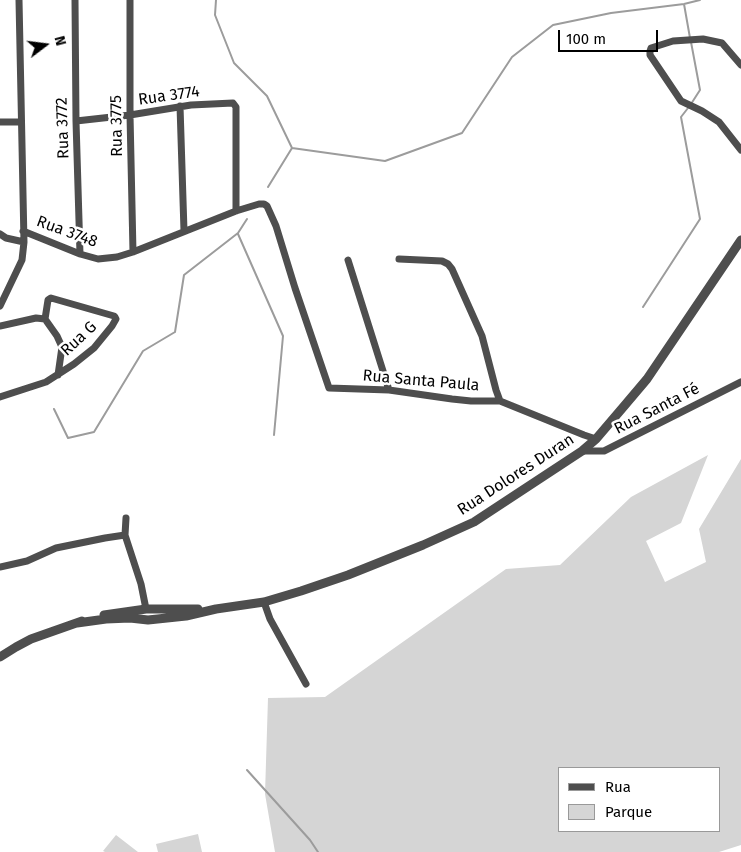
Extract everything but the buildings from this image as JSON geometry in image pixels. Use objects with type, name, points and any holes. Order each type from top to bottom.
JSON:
[{"type":"street","points":[[19,0],[23,231]]},
{"type":"street","name":"Rua 3772","points":[[75,0],[80,254]]},
{"type":"street","name":"Rua 3775","points":[[130,0],[133,252]]},
{"type":"street","points":[[741,65],[722,43],[703,39],[673,41],[652,48],[650,51],[650,55],[681,102],[702,110],[719,122],[741,150]]},
{"type":"street","name":"Rua 3774","points":[[76,121],[130,115],[180,106],[235,104],[236,211]]},
{"type":"street","points":[[180,106],[184,231]]},
{"type":"street","points":[[0,122],[21,122]]},
{"type":"street","name":"Rua Santa Paula","points":[[220,217],[259,204],[267,206],[276,226],[329,388],[389,390],[471,401],[500,400],[596,439]]},
{"type":"street","name":"Rua 3748","points":[[0,234],[6,238],[24,242],[23,231],[80,254],[98,259],[117,257],[133,252],[220,217]]},
{"type":"street","name":"Rua Dolores Duran","points":[[77,623],[106,619],[130,618],[148,620],[186,616],[264,602],[348,574],[421,546],[474,522],[582,451],[596,439],[647,379],[741,240]]},
{"type":"street","points":[[0,306],[22,260],[24,242]]},
{"type":"street","points":[[399,259],[442,262],[448,264],[452,269],[482,336],[500,400]]},
{"type":"street","points":[[348,260],[389,390]]},
{"type":"street","name":"Rua G","points":[[0,397],[46,382],[58,375],[94,348],[116,319],[115,317],[51,298],[48,300],[45,319]]},
{"type":"street","points":[[0,326],[36,318],[45,319],[58,336],[62,347],[58,375]]},
{"type":"street","name":"Rua Santa Fé","points":[[582,451],[604,451],[741,382]]},
{"type":"street","points":[[126,518],[125,535],[141,584],[146,609],[152,613],[148,620]]},
{"type":"street","points":[[0,567],[27,561],[56,548],[125,535]]},
{"type":"street","points":[[264,602],[270,619],[306,684]]},
{"type":"street","name":"Rua Dolores Duran","points":[[0,657],[31,639],[94,617],[112,613],[146,609],[216,610]]},
{"type":"green space","points":[[708,455],[681,523],[646,541],[665,582],[706,562],[699,529],[741,459],[741,845],[719,852],[275,852],[265,794],[268,698],[325,697],[506,569],[560,565],[631,497]]},
{"type":"green space","points":[[198,834],[202,852],[158,852],[156,844]]},
{"type":"green space","points":[[116,835],[138,852],[103,851]]},
{"type":"waterway","points":[[216,0],[215,15],[234,63],[267,96],[292,148]]},
{"type":"waterway","points":[[268,187],[292,148],[385,161],[462,133],[512,57],[553,25],[611,13],[684,4],[700,0]]},
{"type":"waterway","points":[[684,4],[690,38]]},
{"type":"waterway","points":[[691,42],[700,90],[691,104]]},
{"type":"waterway","points":[[643,307],[700,219],[681,117],[688,108]]},
{"type":"waterway","points":[[54,409],[68,438],[94,432],[143,351],[175,332],[184,275],[238,233],[247,219]]},
{"type":"waterway","points":[[238,234],[283,336],[274,435]]},
{"type":"waterway","points":[[247,770],[310,840],[318,852]]}]
